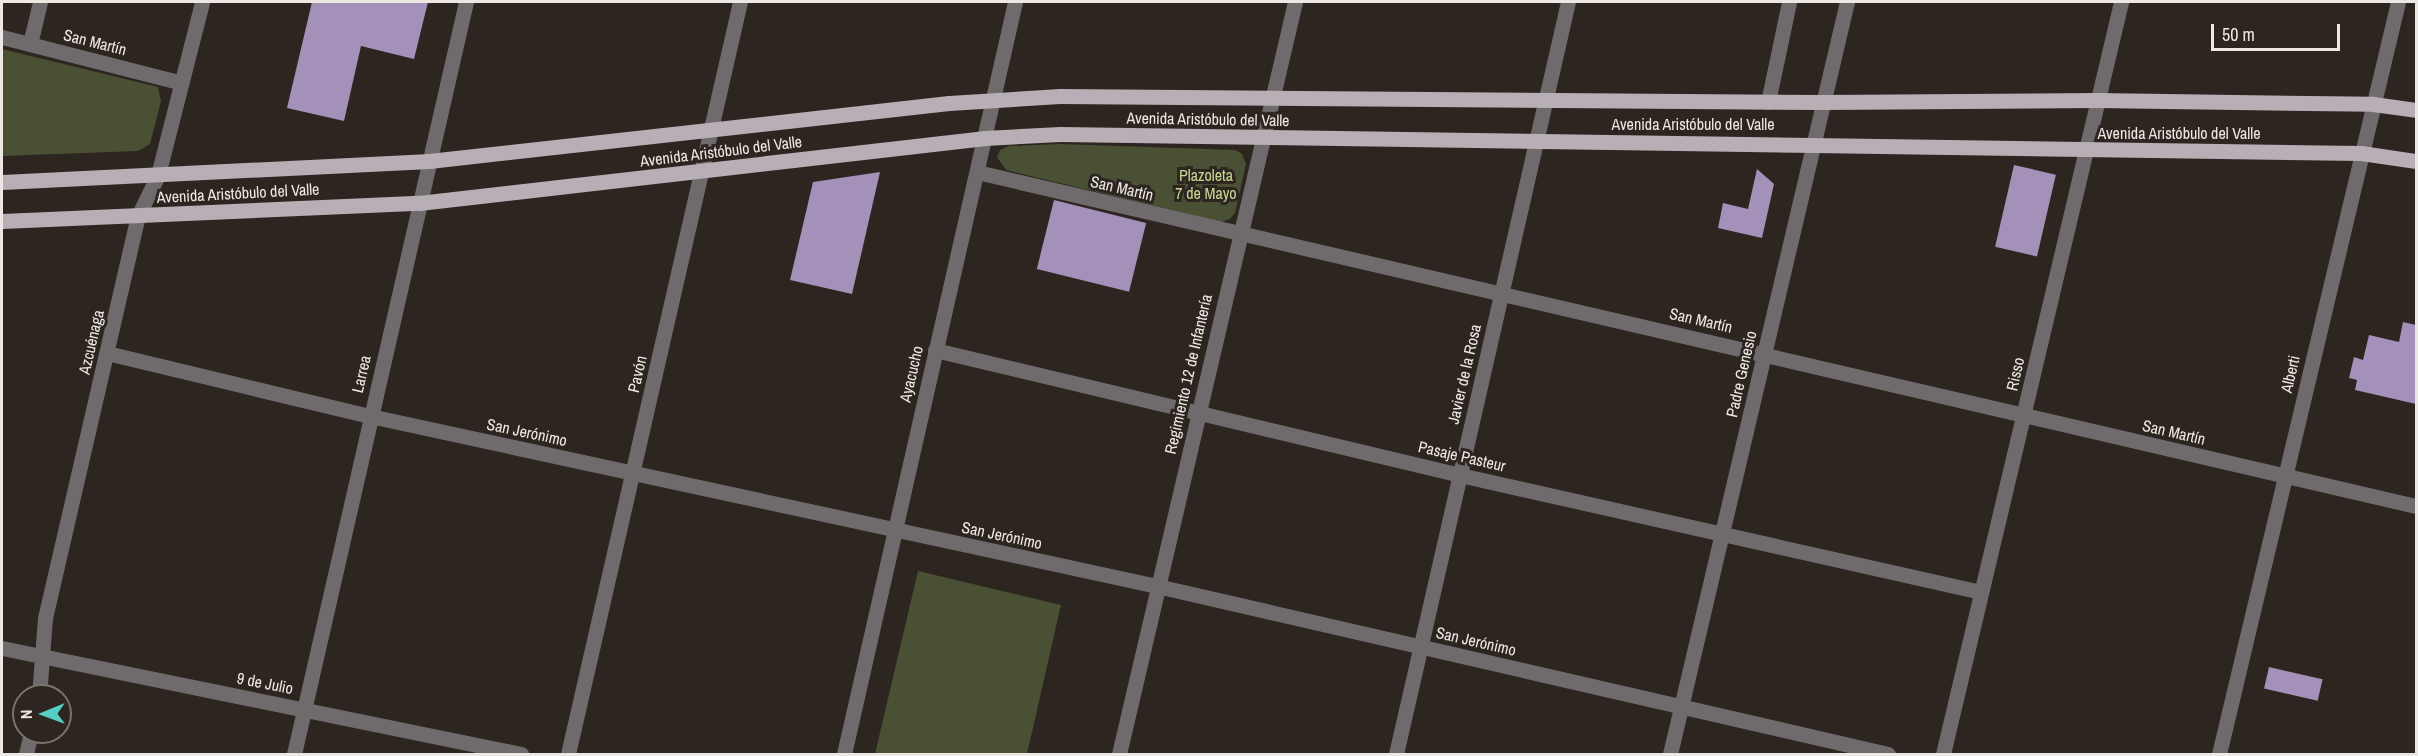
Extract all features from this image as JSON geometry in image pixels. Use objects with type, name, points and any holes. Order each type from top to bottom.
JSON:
[{"type":"main road","name":"Avenida Aristóbulo del Valle","points":[[2,182],[429,161],[994,99],[1060,96],[1545,98],[1768,102],[2096,100],[2373,104],[2416,110]]},
{"type":"main road","name":"Avenida Aristóbulo del Valle","points":[[2,221],[419,203],[985,138],[1059,134],[1814,143],[2085,151],[2361,153],[2416,161]]},
{"type":"street","points":[[30,44],[40,2]]},
{"type":"street","name":"Azcuénaga","points":[[41,684],[45,618],[138,216],[158,175],[179,82],[202,2]]},
{"type":"street","name":"Larrea","points":[[294,754],[466,2]]},
{"type":"street","name":"Pavón","points":[[568,754],[740,2]]},
{"type":"street","name":"Ayacucho","points":[[844,754],[893,531],[1016,2]]},
{"type":"street","name":"Regimiento 12 de Infantería","points":[[1119,754],[1295,2]]},
{"type":"street","name":"Javier de la Rosa","points":[[1396,754],[1568,2]]},
{"type":"street","points":[[1768,102],[1789,2]]},
{"type":"street","name":"Padre Genesio","points":[[1670,754],[1847,2]]},
{"type":"street","name":"Risso","points":[[1942,754],[2121,2]]},
{"type":"street","name":"Alberti","points":[[2219,754],[2398,2]]},
{"type":"street","name":"San Martín","points":[[2,37],[179,82]]},
{"type":"street","name":"San Martín","points":[[977,172],[1765,353],[2024,416],[2416,506]]},
{"type":"street","name":"Pasaje Pasteur","points":[[935,350],[1460,475],[1981,592]]},
{"type":"street","name":"San Jerónimo","points":[[107,353],[370,416],[893,531],[1157,586],[1888,754]]},
{"type":"street","name":"9 de Julio","points":[[2,648],[521,754]]},
{"type":"green space","points":[[2,49],[158,87],[161,101],[150,144],[138,151],[2,156]]},
{"type":"green space","name":"Plazoleta 7 de Mayo","points":[[1061,144],[1235,150],[1242,154],[1246,164],[1235,213],[1230,219],[1221,222],[1006,170],[997,157],[1000,150],[1009,146]]},
{"type":"green space","points":[[918,571],[1061,605],[1027,754],[875,754]]},
{"type":"building","points":[[312,2],[428,2],[414,59],[361,46],[344,121],[287,108]]},
{"type":"building","points":[[2014,165],[2056,175],[2037,257],[1995,247]]},
{"type":"building","points":[[1757,169],[1774,184],[1762,238],[1718,228],[1723,203],[1748,209]]},
{"type":"building","points":[[880,172],[852,294],[790,280],[813,182]]},
{"type":"building","points":[[1054,200],[1146,223],[1129,292],[1037,269]]},
{"type":"building","points":[[2403,322],[2416,325],[2416,404],[2355,390],[2357,380],[2349,378],[2354,357],[2363,360],[2369,335],[2399,342]]},
{"type":"building","points":[[2269,667],[2323,679],[2318,701],[2264,688]]}]
